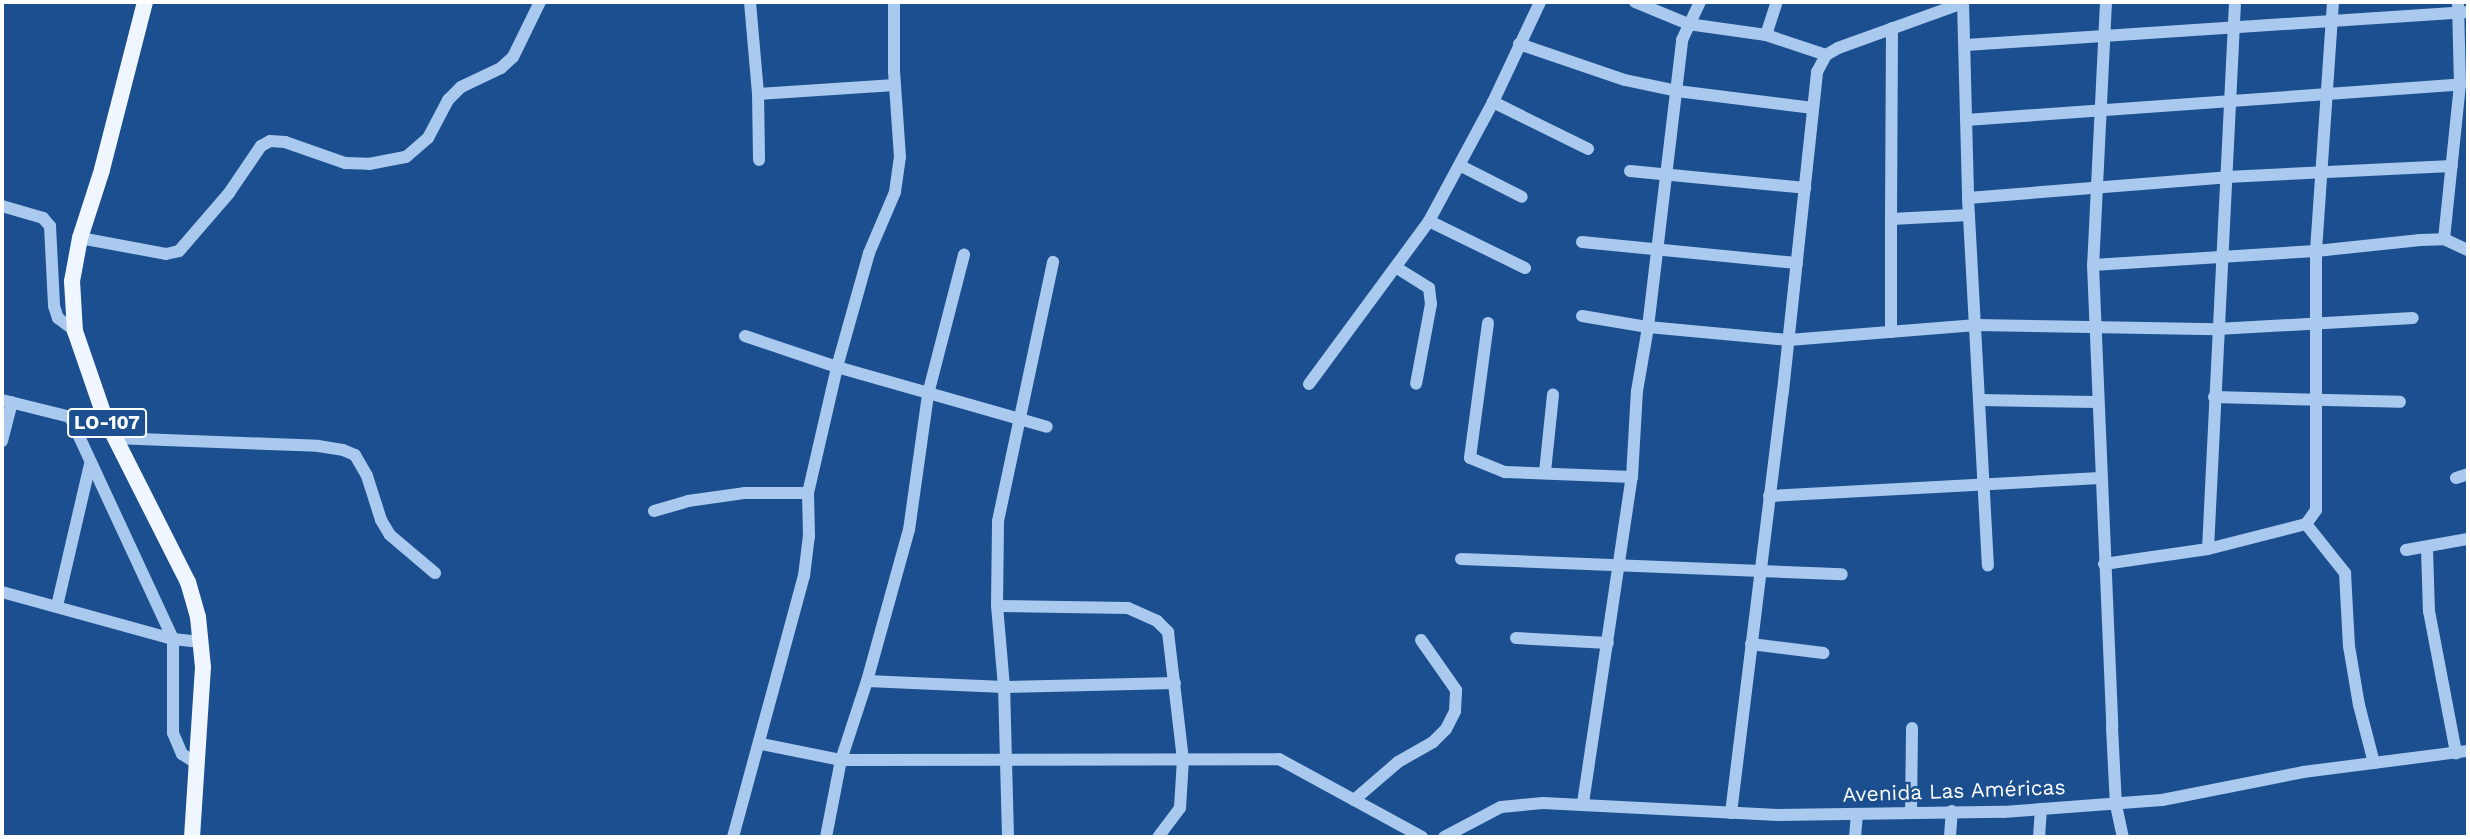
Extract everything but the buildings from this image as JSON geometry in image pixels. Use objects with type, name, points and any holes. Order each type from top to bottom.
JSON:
[{"type":"main road","name":"LO-107","points":[[145,2],[102,170],[80,238],[72,281],[75,331],[105,418],[188,582],[201,642],[203,667],[192,837]]},
{"type":"street","points":[[80,238],[166,254],[179,251],[229,193],[261,146],[270,141],[285,142],[345,163],[369,164],[406,158],[428,138],[448,100],[461,87],[501,68],[513,57],[540,2]]},
{"type":"street","points":[[750,2],[758,94],[759,160]]},
{"type":"street","points":[[733,837],[761,744],[804,576],[809,537],[808,493],[837,367],[869,253],[895,192],[900,157],[895,85],[894,2]]},
{"type":"street","points":[[1309,384],[1429,221],[1461,166],[1540,2]]},
{"type":"street","points":[[1635,2],[1688,24],[1766,36],[1826,55],[1963,2],[1968,198],[1981,400],[1987,565]]},
{"type":"street","points":[[1583,803],[1632,477],[1637,391],[1648,327],[1682,40],[1700,2]]},
{"type":"street","points":[[1766,36],[1776,2]]},
{"type":"street","points":[[2106,2],[2102,36],[2093,265],[2094,325],[2116,805],[2123,837]]},
{"type":"street","points":[[2208,549],[2235,2]]},
{"type":"street","points":[[2104,564],[2208,549],[2306,524],[2316,509],[2316,251],[2329,94],[2333,2]]},
{"type":"street","points":[[1966,45],[2234,26],[2333,22],[2462,9],[2460,85],[2444,239]]},
{"type":"street","points":[[1891,332],[1892,28]]},
{"type":"street","points":[[1519,44],[1625,80],[1677,91],[1813,108]]},
{"type":"street","points":[[1731,813],[1797,263],[1817,72],[1826,55]]},
{"type":"street","points":[[758,94],[895,85]]},
{"type":"street","points":[[1966,120],[2100,113],[2232,100],[2460,85]]},
{"type":"street","points":[[1493,102],[1588,149]]},
{"type":"street","points":[[1461,166],[1522,197]]},
{"type":"street","points":[[1968,198],[2227,177],[2452,166]]},
{"type":"street","points":[[1630,171],[1805,188]]},
{"type":"street","points":[[2,206],[43,218],[50,226],[54,306],[58,317],[75,331]]},
{"type":"street","points":[[1891,219],[1969,215]]},
{"type":"street","points":[[1429,221],[1525,268]]},
{"type":"street","points":[[2093,265],[2316,251],[2444,239],[2468,250]]},
{"type":"street","points":[[1582,242],[1797,263]]},
{"type":"street","points":[[826,837],[841,760],[867,681],[909,530],[928,394],[964,255]]},
{"type":"street","points":[[1009,837],[1004,687],[997,606],[998,521],[1053,262]]},
{"type":"street","points":[[1397,268],[1429,288],[1431,304],[1416,384]]},
{"type":"street","points":[[1582,316],[1648,327],[1788,340],[1976,325],[2217,329],[2413,318]]},
{"type":"street","points":[[1488,323],[1470,458],[1506,472],[1632,477]]},
{"type":"street","points":[[745,336],[837,367],[1047,427]]},
{"type":"street","points":[[1545,472],[1553,394]]},
{"type":"street","points":[[2214,397],[2400,402]]},
{"type":"street","points":[[1981,400],[2097,402]]},
{"type":"street","points":[[2,441],[7,401],[70,417],[105,418]]},
{"type":"street","points":[[70,417],[173,639],[173,733],[182,754],[196,763]]},
{"type":"street","points":[[114,438],[318,446],[355,455],[368,476],[381,520],[390,535],[435,573]]},
{"type":"street","points":[[57,606],[90,464]]},
{"type":"street","points":[[1769,496],[2100,478]]},
{"type":"street","points":[[654,511],[688,501],[745,493],[808,493]]},
{"type":"street","points":[[2306,524],[2345,573],[2349,646],[2359,705],[2374,763]]},
{"type":"street","points":[[2406,550],[2427,549],[2468,539]]},
{"type":"street","points":[[2427,549],[2429,611],[2462,752]]},
{"type":"street","points":[[1461,559],[1842,574]]},
{"type":"street","points":[[2,592],[173,639],[201,642]]},
{"type":"street","points":[[997,606],[1136,610],[1157,621],[1168,632],[1183,759],[1180,808],[1158,837]]},
{"type":"street","points":[[1516,638],[1608,643]]},
{"type":"street","points":[[1354,800],[1398,762],[1433,742],[1446,729],[1455,711],[1456,690],[1421,640]]},
{"type":"street","points":[[1751,644],[1823,653]]},
{"type":"street","points":[[867,681],[1004,687],[1175,683]]},
{"type":"street","points":[[1911,812],[1912,728]]},
{"type":"street","points":[[761,744],[841,760],[1279,759],[1422,837]]},
{"type":"street","name":"Avenida Las Américas","points":[[1444,837],[1501,807],[1583,803],[1731,813],[1857,814],[2116,805],[2162,800],[2303,772],[2462,752]]},
{"type":"street","points":[[2039,837],[2041,809]]},
{"type":"street","points":[[1950,837],[1952,811]]},
{"type":"street","points":[[1855,837],[1857,814]]}]
